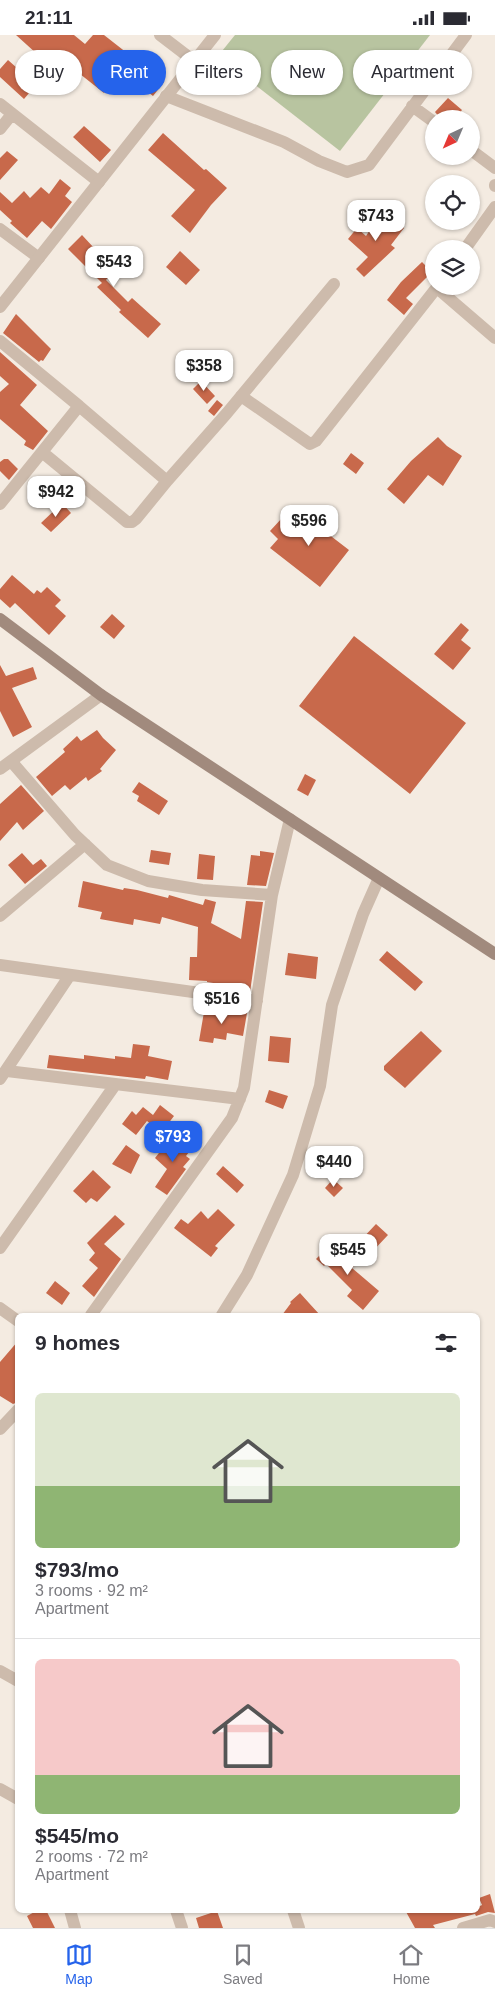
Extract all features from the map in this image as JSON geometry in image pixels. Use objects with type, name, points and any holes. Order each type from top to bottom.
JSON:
[{"type":"main road","points":[[0,619],[101,695],[495,954]]},
{"type":"street","points":[[160,35],[180,50]]},
{"type":"street","points":[[203,50],[215,35]]},
{"type":"street","points":[[166,96],[284,142],[319,161],[347,172],[369,165],[466,35]]},
{"type":"street","points":[[0,307],[176,84]]},
{"type":"street","points":[[0,104],[99,181]]},
{"type":"street","points":[[412,106],[425,116]]},
{"type":"street","points":[[0,129],[12,114]]},
{"type":"street","points":[[480,157],[495,168]]},
{"type":"street","points":[[471,240],[495,207]]},
{"type":"street","points":[[0,229],[39,258]]},
{"type":"street","points":[[42,452],[127,522],[132,522],[241,396],[334,284]]},
{"type":"street","points":[[241,396],[310,444],[316,441],[431,295]]},
{"type":"street","points":[[446,295],[495,338]]},
{"type":"street","points":[[0,341],[167,481]]},
{"type":"street","points":[[0,504],[79,406]]},
{"type":"street","points":[[0,769],[101,695]]},
{"type":"street","points":[[11,761],[85,844],[107,865],[148,881],[202,890],[272,895]]},
{"type":"street","points":[[92,1313],[232,1118],[240,1099],[244,1088],[272,895],[290,819]]},
{"type":"street","points":[[0,916],[85,844]]},
{"type":"street","points":[[223,1313],[247,1275],[293,1175],[320,1086],[332,1005],[362,914],[379,878]]},
{"type":"street","points":[[0,965],[257,1001]]},
{"type":"street","points":[[70,975],[3,1075],[240,1099]]},
{"type":"street","points":[[0,1248],[115,1085]]},
{"type":"street","points":[[0,1308],[15,1319]]},
{"type":"street","points":[[0,1429],[15,1413]]},
{"type":"street","points":[[0,1671],[15,1679]]},
{"type":"street","points":[[0,1789],[15,1797]]},
{"type":"street","points":[[71,1913],[75,1928]]},
{"type":"street","points":[[177,1913],[182,1928]]},
{"type":"street","points":[[294,1913],[299,1928]]},
{"type":"street","points":[[463,1928],[490,1921],[495,1922]]},
{"type":"green space","points":[[235,35],[430,35],[418,50],[353,50],[353,95],[383,95],[340,151],[261,89],[261,50],[223,50]]},
{"type":"building","points":[[16,35],[74,35],[85,44],[93,35],[104,35],[123,50],[92,50],[92,84],[82,76],[82,50],[33,50]]},
{"type":"building","points":[[8,60],[15,66],[15,91],[0,77],[0,69]]},
{"type":"building","points":[[448,98],[462,110],[437,110]]},
{"type":"building","points":[[84,126],[111,150],[100,162],[73,137]]},
{"type":"building","points":[[163,133],[227,188],[211,205],[190,233],[171,216],[195,190],[148,150]]},
{"type":"building","points":[[7,151],[18,160],[0,180],[0,158]]},
{"type":"building","points":[[60,179],[71,188],[65,196],[72,202],[51,229],[42,221],[27,238],[10,223],[12,221],[0,210],[0,192],[12,203],[24,191],[30,198],[41,187],[49,194]]},
{"type":"building","points":[[381,213],[404,228],[391,245],[395,248],[364,277],[356,269],[368,257],[348,239],[357,228],[366,236]]},
{"type":"building","points":[[82,235],[95,249],[92,252],[113,271],[106,280],[128,302],[132,298],[161,324],[148,338],[119,312],[121,310],[97,287],[102,283],[68,249]]},
{"type":"building","points":[[180,251],[200,270],[186,285],[166,267]]},
{"type":"building","points":[[422,262],[425,265],[425,279],[406,298],[413,304],[404,315],[387,300],[401,282]]},
{"type":"building","points":[[16,314],[51,349],[43,361],[39,362],[3,333]]},
{"type":"building","points":[[0,352],[37,385],[20,405],[48,431],[33,450],[24,445],[26,441],[0,419],[0,392],[9,384],[0,376]]},
{"type":"building","points":[[201,381],[215,396],[207,404],[193,389]]},
{"type":"building","points":[[217,400],[223,405],[214,416],[208,411]]},
{"type":"building","points":[[438,437],[462,456],[443,486],[428,475],[404,504],[387,489],[411,461]]},
{"type":"building","points":[[351,453],[364,463],[356,474],[343,464]]},
{"type":"building","points":[[8,459],[18,469],[9,480],[0,471],[0,462]]},
{"type":"building","points":[[62,503],[71,513],[51,532],[41,523]]},
{"type":"building","points":[[313,509],[329,522],[323,530],[349,550],[320,587],[270,548],[278,539],[270,531],[282,518],[291,526],[297,516],[303,520]]},
{"type":"building","points":[[12,575],[34,594],[37,590],[41,593],[47,587],[61,600],[55,606],[66,616],[49,635],[15,603],[10,608],[0,599],[0,589]]},
{"type":"building","points":[[112,614],[125,626],[114,639],[100,627]]},
{"type":"building","points":[[461,623],[469,630],[461,640],[471,648],[453,670],[434,654]]},
{"type":"building","points":[[354,636],[466,723],[410,794],[299,706]]},
{"type":"building","points":[[0,665],[6,676],[33,667],[37,679],[12,688],[32,727],[13,737],[0,711]]},
{"type":"building","points":[[97,730],[116,750],[100,769],[102,771],[88,781],[86,777],[70,790],[65,785],[52,796],[36,777],[65,752],[63,749],[77,736],[81,741]]},
{"type":"building","points":[[305,774],[316,780],[308,796],[297,790]]},
{"type":"building","points":[[139,782],[168,801],[159,815],[137,801],[139,796],[132,792]]},
{"type":"building","points":[[21,785],[44,811],[23,830],[17,822],[0,841],[0,804]]},
{"type":"building","points":[[151,850],[171,853],[169,865],[149,862]]},
{"type":"building","points":[[260,851],[274,853],[266,886],[247,885],[251,855],[260,856]]},
{"type":"building","points":[[22,853],[33,865],[41,859],[47,866],[25,884],[8,865]]},
{"type":"building","points":[[199,854],[215,856],[213,880],[197,879]]},
{"type":"building","points":[[83,881],[123,890],[124,888],[137,890],[168,898],[169,895],[203,905],[205,899],[216,902],[211,923],[241,939],[246,901],[263,902],[250,992],[207,981],[189,980],[190,957],[197,957],[198,927],[162,917],[160,924],[134,919],[133,925],[100,919],[102,912],[78,907]]},
{"type":"building","points":[[387,951],[423,982],[415,991],[379,960]]},
{"type":"building","points":[[288,953],[318,957],[316,979],[285,975]]},
{"type":"building","points":[[219,1009],[247,1013],[243,1036],[227,1033],[226,1040],[214,1038],[213,1043],[199,1041],[204,1012],[218,1015]]},
{"type":"building","points":[[421,1031],[442,1051],[405,1088],[384,1070],[384,1066]]},
{"type":"building","points":[[270,1036],[291,1038],[289,1063],[268,1061]]},
{"type":"building","points":[[133,1044],[150,1046],[148,1056],[172,1061],[168,1080],[146,1076],[145,1079],[47,1068],[49,1055],[84,1059],[84,1055],[115,1059],[115,1056],[131,1058]]},
{"type":"building","points":[[269,1090],[288,1096],[283,1109],[265,1102]]},
{"type":"building","points":[[160,1105],[174,1116],[161,1133],[147,1121],[136,1135],[122,1124],[132,1111],[136,1115],[143,1107],[153,1115]]},
{"type":"building","points":[[174,1134],[192,1148],[186,1156],[190,1159],[183,1167],[186,1169],[167,1195],[155,1187],[167,1169],[155,1158]]},
{"type":"building","points":[[126,1145],[140,1155],[131,1174],[112,1164]]},
{"type":"building","points":[[223,1166],[244,1185],[237,1193],[216,1174]]},
{"type":"building","points":[[93,1170],[111,1187],[97,1202],[91,1198],[86,1203],[73,1191]]},
{"type":"building","points":[[333,1179],[343,1188],[334,1197],[325,1188]]},
{"type":"building","points":[[218,1209],[235,1225],[215,1246],[218,1248],[211,1257],[174,1228],[181,1219],[188,1224],[201,1211],[208,1219]]},
{"type":"building","points":[[115,1215],[125,1224],[104,1244],[121,1259],[94,1297],[82,1286],[98,1268],[89,1260],[95,1253],[87,1243]]},
{"type":"building","points":[[376,1224],[388,1235],[372,1252],[360,1241]]},
{"type":"building","points":[[333,1242],[355,1265],[352,1268],[379,1291],[363,1310],[347,1296],[352,1290],[326,1264],[324,1266],[316,1259]]},
{"type":"building","points":[[55,1281],[70,1293],[62,1305],[46,1293]]},
{"type":"building","points":[[300,1293],[318,1313],[284,1313],[290,1302]]},
{"type":"building","points":[[15,1344],[15,1403],[13,1404],[0,1396],[0,1362]]},
{"type":"building","points":[[490,1894],[495,1913],[488,1912],[476,1916],[475,1914],[433,1925],[435,1928],[415,1928],[407,1913],[480,1913],[480,1906],[482,1905],[480,1898]]},
{"type":"building","points":[[32,1913],[48,1913],[55,1928],[33,1928],[27,1916]]},
{"type":"building","points":[[211,1913],[218,1913],[223,1928],[199,1928],[196,1918]]}]
